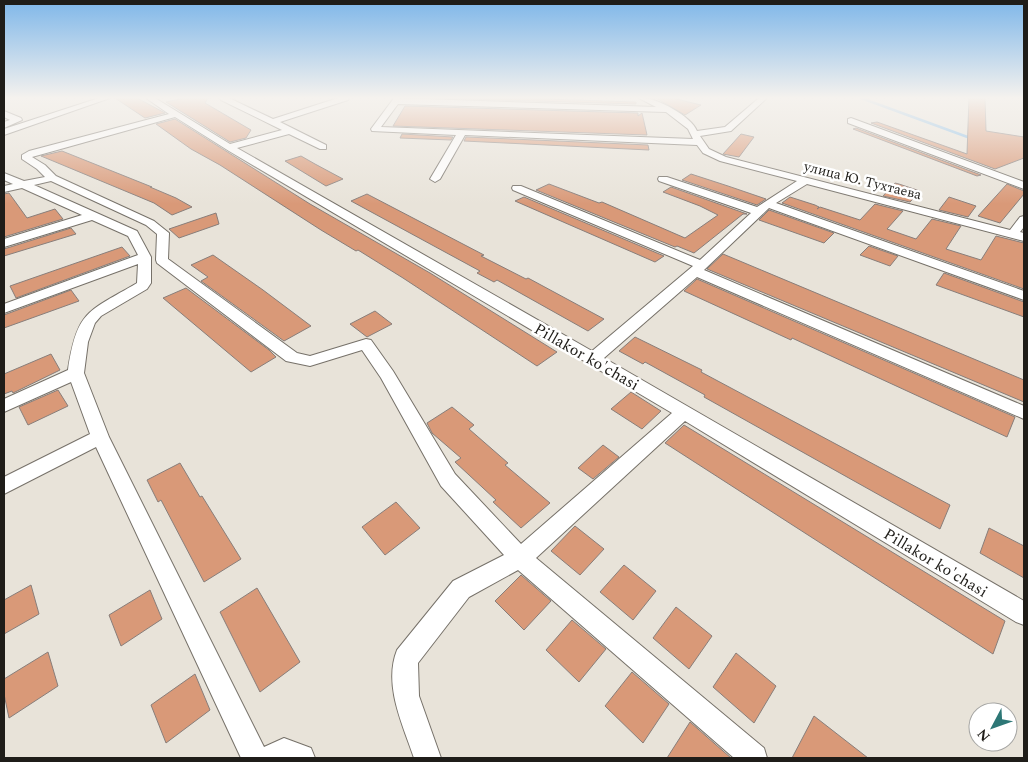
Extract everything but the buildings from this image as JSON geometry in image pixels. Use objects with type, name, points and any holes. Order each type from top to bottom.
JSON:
[{"type":"street","points":[[104,134],[32,153],[24,157],[41,167],[52,178],[150,223],[163,233],[162,260],[292,357],[310,361],[366,344],[387,375],[448,480],[520,558],[754,758]]},
{"type":"street","name":"Pillakor ko'chasi","points":[[208,134],[1024,614]]},
{"type":"street","points":[[230,147],[280,134]]},
{"type":"street","points":[[295,134],[322,147]]},
{"type":"street","points":[[435,179],[462,134]]},
{"type":"street","points":[[488,134],[697,138],[712,134]]},
{"type":"street","name":"улица Ю. Тухтаева","points":[[695,134],[706,151],[723,158],[805,181],[1019,235]]},
{"type":"street","points":[[884,134],[1024,186]]},
{"type":"street","points":[[4,176],[133,234],[145,257],[144,283],[142,286],[96,312],[88,321],[80,342],[76,373],[100,437],[254,758]]},
{"type":"street","points":[[4,189],[52,178]]},
{"type":"street","points":[[663,179],[764,208],[1024,296]]},
{"type":"street","points":[[594,359],[699,268],[764,208],[805,181]]},
{"type":"street","points":[[517,188],[1024,414]]},
{"type":"street","points":[[4,243],[92,216]]},
{"type":"street","points":[[1019,235],[1024,219]]},
{"type":"street","points":[[4,309],[145,257]]},
{"type":"street","points":[[4,406],[76,373]]},
{"type":"street","points":[[427,758],[406,696],[406,659],[461,589],[520,558],[684,412]]},
{"type":"street","points":[[4,486],[100,437]]},
{"type":"street","points":[[271,758],[284,751],[301,758]]},
{"type":"waterway","points":[[958,134],[973,139]]}]
